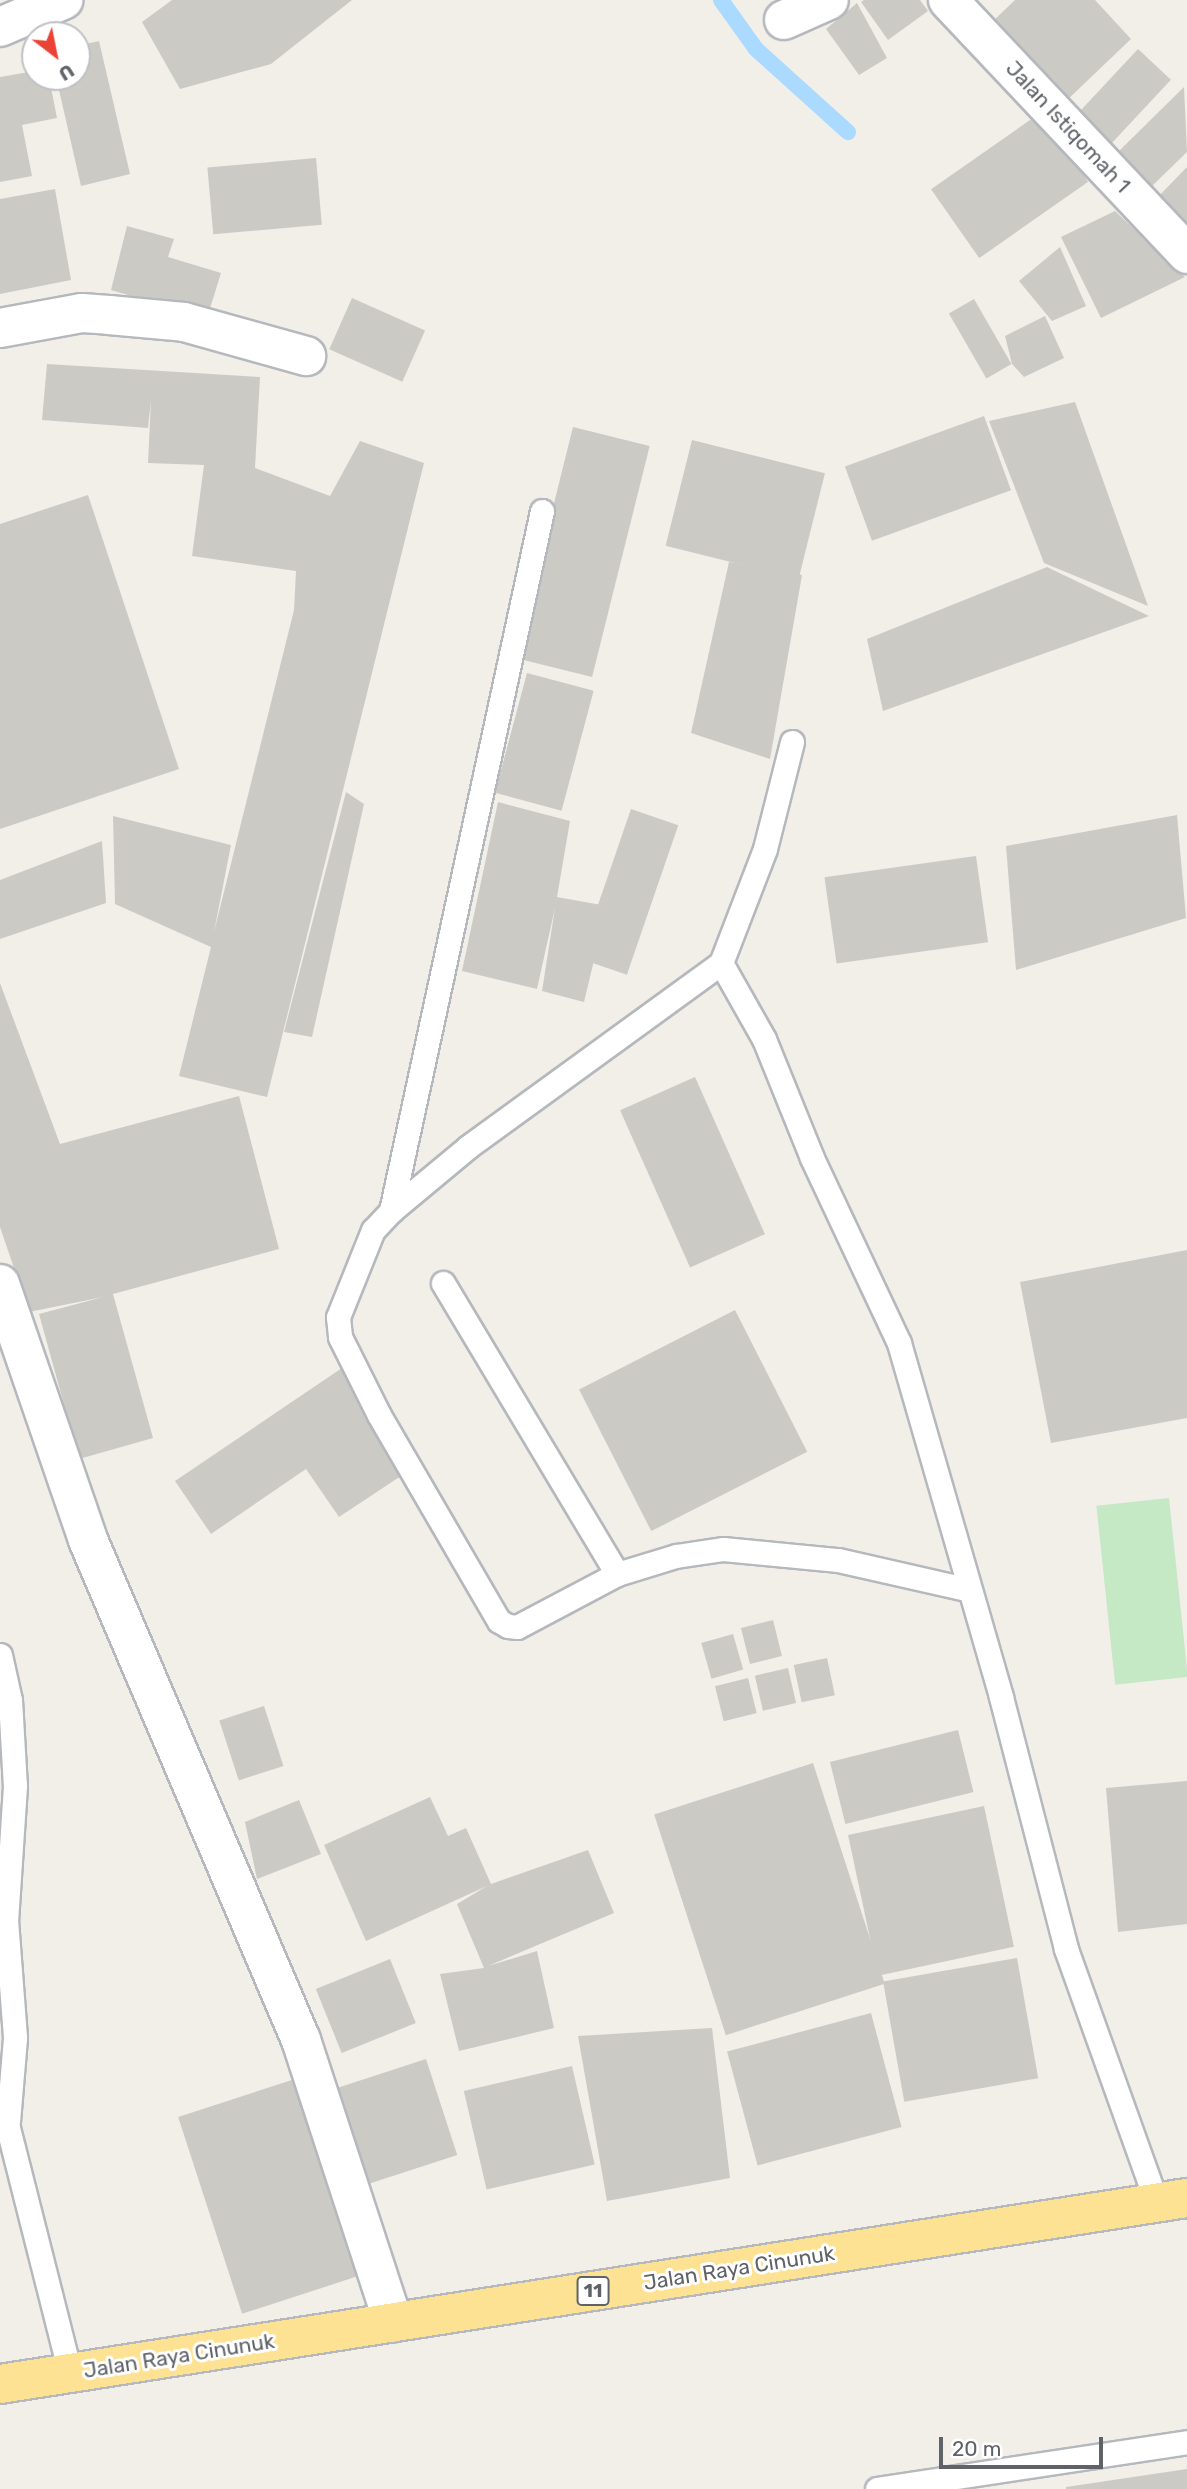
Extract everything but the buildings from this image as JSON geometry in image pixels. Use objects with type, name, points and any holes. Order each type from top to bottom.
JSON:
[{"type":"highway","name":"Jalan Raya Cinunuk","points":[[0,2384],[1172,2200]]},
{"type":"street","points":[[0,27],[63,0]]},
{"type":"street","points":[[784,20],[829,0]]},
{"type":"street","name":"Jalan Istiqomah 1","points":[[948,0],[1187,254]]},
{"type":"street","points":[[0,328],[82,313],[109,315],[184,322],[306,356]]},
{"type":"street","points":[[0,1284],[88,1540],[301,2040],[393,2322]]},
{"type":"lane","points":[[391,1211],[542,511]]},
{"type":"lane","points":[[792,742],[765,849],[722,963],[468,1147],[391,1211],[373,1230],[338,1317],[340,1337],[379,1415],[499,1621],[517,1627],[617,1574],[676,1556],[723,1549],[838,1560],[970,1590]]},
{"type":"lane","points":[[722,963],[764,1039],[812,1158],[899,1343],[970,1590],[1066,1949],[1172,2200]]},
{"type":"lane","points":[[443,1283],[617,1574]]},
{"type":"lane","points":[[0,1655],[10,1700],[15,1786],[6,1920],[15,2038],[4,2111],[70,2373]]},
{"type":"lane","points":[[877,2489],[1187,2442]]},
{"type":"green space","points":[[1169,1498],[1187,1677],[1115,1685],[1096,1506]]},
{"type":"waterway","points":[[721,0],[756,49],[848,132]]}]
